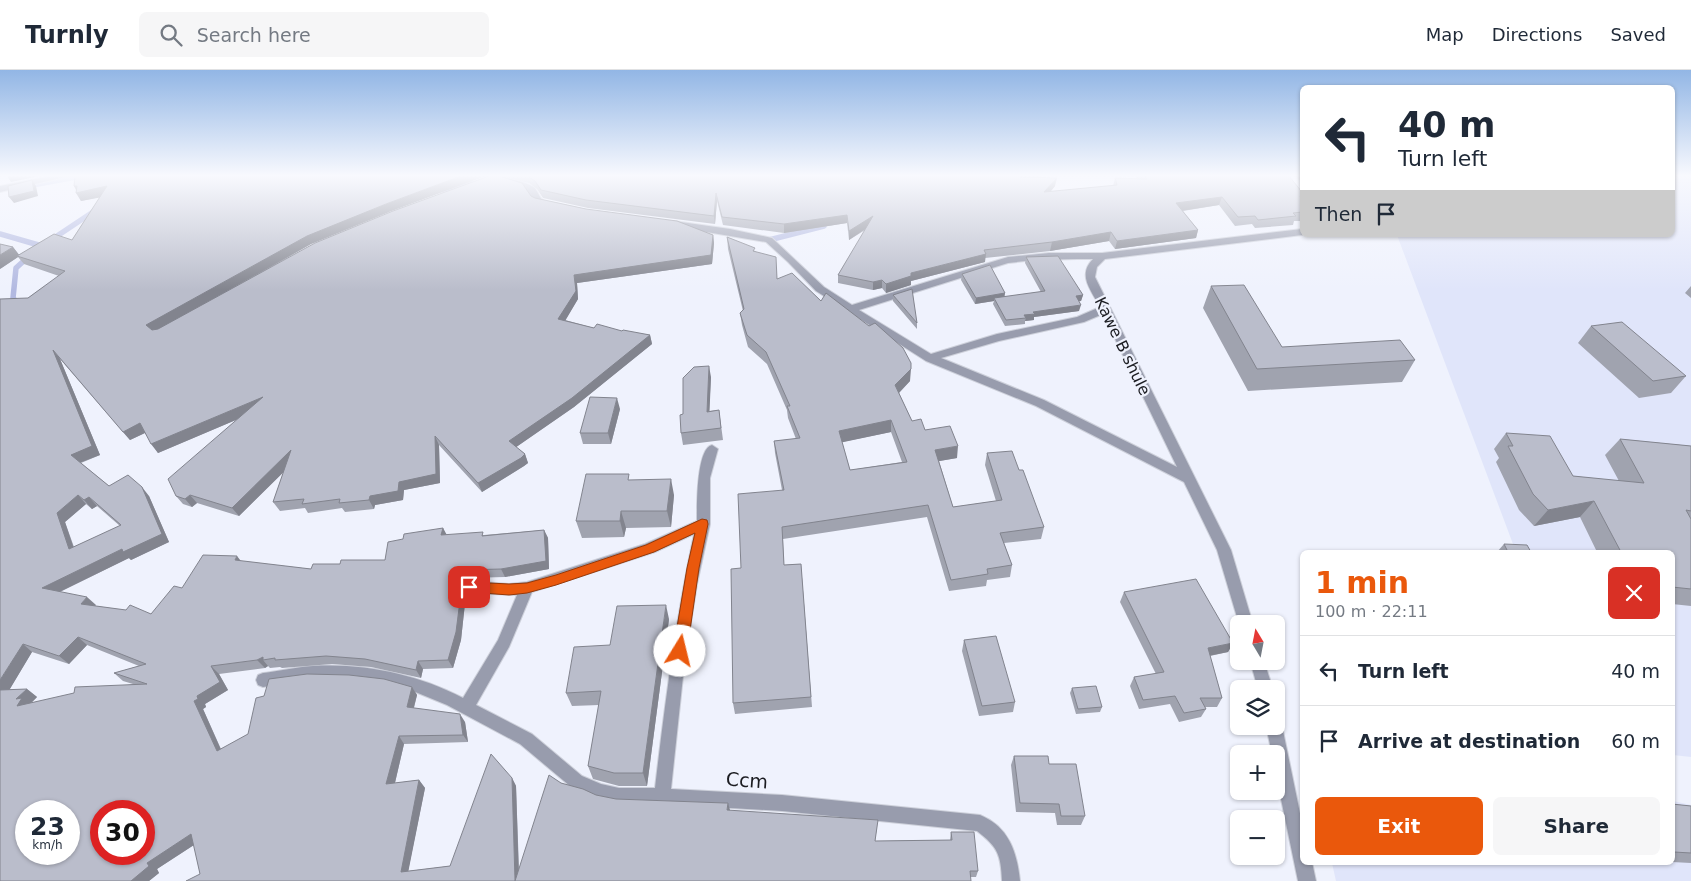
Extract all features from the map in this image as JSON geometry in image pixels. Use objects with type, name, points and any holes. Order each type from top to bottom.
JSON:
[{"type":"street","points":[[662,222],[769,240],[792,260],[820,289],[930,358],[1040,404],[1103,434],[1188,479]]},
{"type":"street","points":[[850,309],[892,298],[997,262],[1050,256],[1102,256],[1300,232]]},
{"type":"street","name":"Kawe B shule","points":[[1102,256],[1092,266],[1090,277],[1224,550],[1243,615]]},
{"type":"street","points":[[930,358],[996,338],[1080,320],[1105,309]]},
{"type":"street","points":[[662,796],[679,658],[694,561],[702,524],[704,478],[712,449]]},
{"type":"street","points":[[469,587],[509,590],[527,588],[650,548],[702,524]]},
{"type":"street","points":[[466,707],[504,643],[527,588]]},
{"type":"street","name":"Ccm","points":[[263,680],[313,673],[356,674],[390,678],[414,684],[466,707],[526,739],[576,781],[600,792],[619,796],[662,796],[782,803],[980,823],[999,837],[1009,855],[1011,881]]},
{"type":"street","points":[[1276,735],[1300,847]]},
{"type":"street","points":[[1304,865],[1307,881]]},
{"type":"shaded area","points":[[1675,214],[1691,214],[1691,757],[1675,755],[1675,550],[1515,550],[1398,237],[1675,237]]},
{"type":"shaded area","points":[[1675,801],[1691,805],[1691,881],[1336,881],[1332,865],[1675,865]]},
{"type":"building","points":[[89,214],[362,214],[307,236],[146,325],[152,330],[158,329],[315,243],[386,214],[623,214],[677,221],[713,235],[711,255],[574,275],[576,291],[558,319],[594,328],[597,324],[622,331],[650,335],[572,398],[509,441],[525,454],[478,483],[435,436],[436,474],[399,482],[398,491],[370,496],[369,500],[339,503],[340,499],[302,504],[304,499],[273,502],[291,450],[232,508],[190,495],[185,499],[176,496],[168,479],[263,397],[151,444],[140,423],[123,432],[53,350],[92,446],[71,455],[109,486],[128,475],[142,487],[162,534],[123,552],[122,549],[42,588],[87,597],[81,604],[126,610],[130,605],[151,614],[174,586],[182,588],[203,555],[237,556],[235,560],[311,569],[313,564],[340,564],[341,560],[385,560],[388,542],[403,539],[404,534],[443,528],[441,535],[483,532],[482,536],[544,530],[546,561],[501,569],[464,570],[458,574],[456,579],[462,585],[456,632],[448,660],[418,661],[416,670],[365,659],[326,656],[263,660],[263,657],[257,660],[211,666],[220,682],[197,696],[198,699],[194,701],[217,751],[248,734],[256,698],[264,696],[269,679],[307,674],[349,675],[384,679],[412,687],[407,707],[460,714],[463,735],[399,736],[386,784],[419,780],[401,872],[450,866],[491,754],[512,778],[515,881],[186,881],[200,874],[191,834],[155,858],[155,800],[90,800],[90,865],[149,866],[131,881],[0,881],[0,690],[27,689],[16,699],[22,698],[17,706],[74,693],[75,687],[147,684],[114,673],[146,664],[78,637],[59,656],[23,644],[0,680],[0,299],[28,298],[65,271],[17,256],[54,234],[72,240]],"holes":[[[78,495],[84,500],[89,497],[121,525],[69,549],[57,513]]]},
{"type":"building","points":[[697,214],[714,214],[714,216]]},
{"type":"building","points":[[721,214],[1185,214],[1198,230],[1117,241],[1111,232],[1052,242],[984,250],[986,254],[911,273],[911,276],[886,284],[882,280],[873,282],[838,275],[873,216],[849,231],[847,215],[784,224],[722,217]]},
{"type":"building","points":[[1235,214],[1294,214],[1296,216],[1258,220],[1255,216],[1238,217]]},
{"type":"building","points":[[727,237],[755,248],[753,251],[776,257],[777,279],[792,273],[821,301],[826,293],[869,326],[875,323],[903,348],[911,363],[911,369],[895,385],[912,421],[921,419],[925,430],[950,426],[958,446],[935,450],[953,507],[1002,500],[987,453],[1012,451],[1019,470],[1023,470],[1044,527],[1000,533],[1012,565],[987,569],[988,574],[951,580],[928,505],[782,527],[784,565],[801,564],[811,697],[733,703],[731,569],[741,568],[738,494],[784,490],[774,441],[800,438],[787,406],[790,406],[766,352],[747,335],[740,313],[744,309]],"holes":[[[891,420],[907,462],[850,470],[839,431]]]},
{"type":"building","points":[[0,244],[13,247],[0,255]]},
{"type":"building","points":[[1058,256],[1083,295],[1076,296],[1081,305],[1033,312],[1035,314],[1024,315],[1026,318],[1006,320],[994,298],[1045,291],[1026,257]]},
{"type":"building","points":[[990,265],[1005,293],[976,298],[962,274]]},
{"type":"building","points":[[1244,285],[1282,347],[1400,340],[1415,360],[1257,369],[1211,286]]},
{"type":"building","points":[[912,289],[917,323],[893,295]]},
{"type":"building","points":[[1622,322],[1686,376],[1653,381],[1591,326]]},
{"type":"building","points":[[709,366],[707,412],[719,410],[721,428],[681,433],[680,415],[683,414],[683,378],[694,367]]},
{"type":"building","points":[[590,397],[617,398],[608,433],[580,433]]},
{"type":"building","points":[[1506,433],[1550,436],[1573,476],[1644,483],[1620,439],[1691,446],[1691,511],[1686,510],[1691,519],[1691,589],[1675,587],[1675,550],[1620,550],[1594,501],[1548,510],[1533,494],[1508,446],[1513,446]]},
{"type":"building","points":[[586,474],[629,474],[628,480],[671,479],[667,511],[621,511],[620,521],[576,521]]},
{"type":"building","points":[[1504,544],[1527,545],[1530,550],[1507,550]]},
{"type":"building","points":[[1196,579],[1230,638],[1230,644],[1208,648],[1222,698],[1200,698],[1206,709],[1184,713],[1175,696],[1143,700],[1134,677],[1164,672],[1124,592]]},
{"type":"building","points":[[666,605],[643,773],[614,773],[588,766],[601,691],[566,693],[574,647],[610,645],[617,606]]},
{"type":"building","points":[[996,636],[1015,702],[982,706],[964,640]]},
{"type":"building","points":[[1096,686],[1102,707],[1078,709],[1072,688]]},
{"type":"building","points":[[1014,756],[1048,756],[1049,764],[1076,764],[1085,816],[1061,816],[1059,804],[1020,803]]},
{"type":"building","points":[[549,775],[561,783],[596,795],[616,799],[728,803],[727,810],[878,820],[875,841],[952,840],[951,832],[974,832],[978,871],[970,871],[971,881],[515,881]]},
{"type":"building","points":[[1675,804],[1691,806],[1691,853],[1675,852]]},
{"type":"waterway","points":[[51,240],[90,214]]},
{"type":"waterway","points":[[769,240],[824,226]]},
{"type":"waterway","points":[[0,234],[42,246],[39,249]]},
{"type":"waterway","points":[[20,306],[13,298],[16,268],[28,257]]},
{"type":"route","points":[[469,587],[509,590],[527,588],[650,548],[682,535],[702,524],[680,651]]}]
